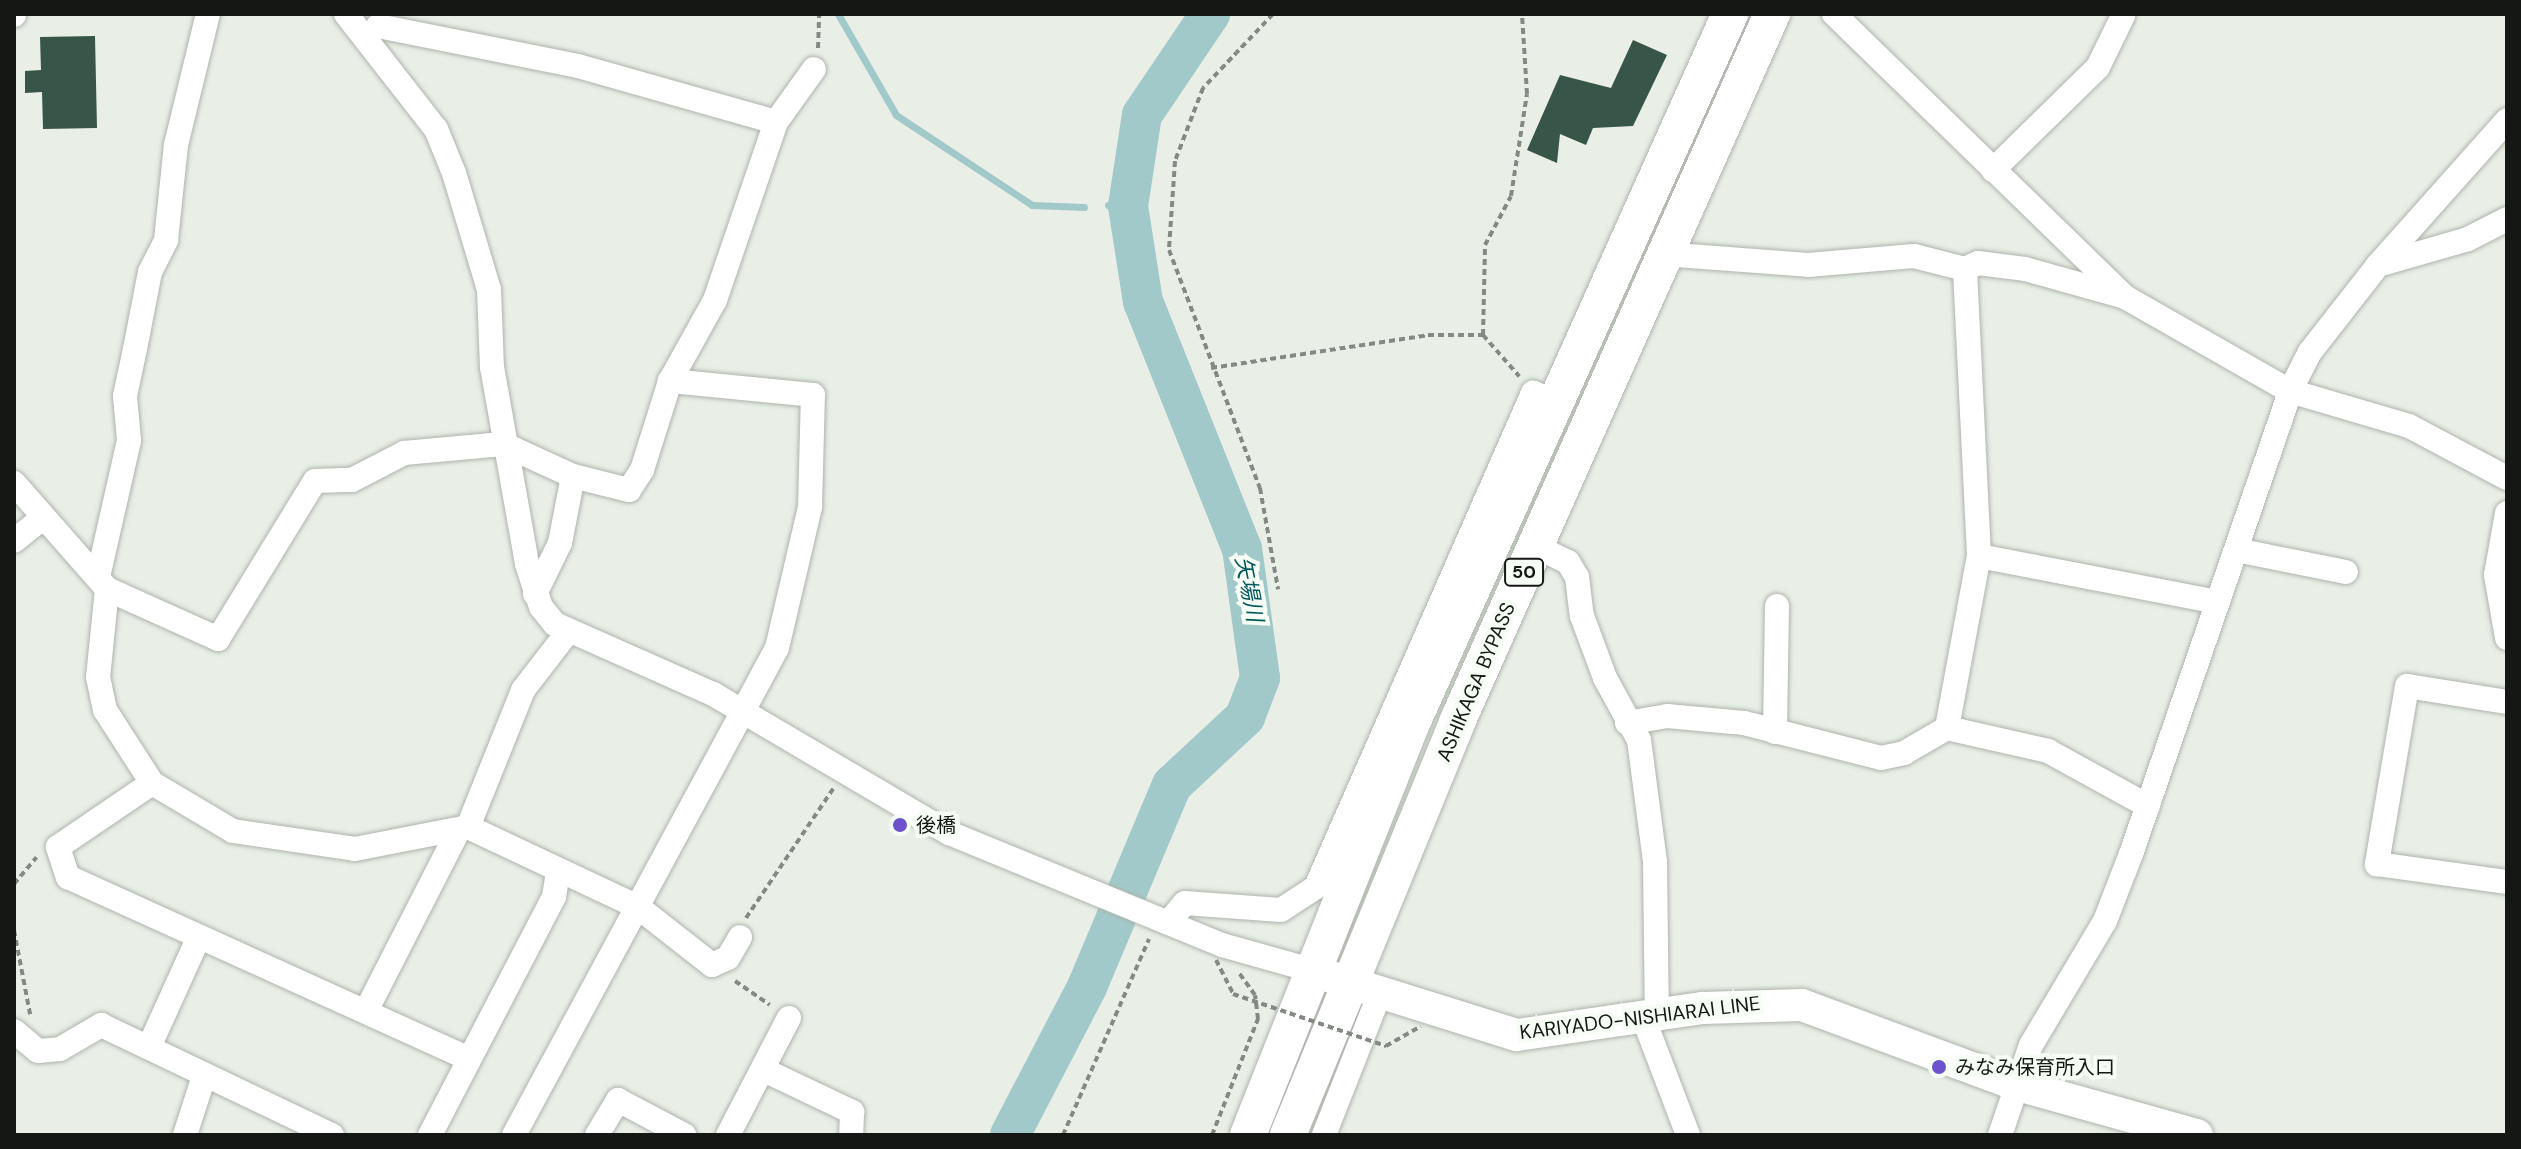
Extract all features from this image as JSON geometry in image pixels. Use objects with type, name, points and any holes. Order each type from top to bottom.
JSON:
[{"type":"highway","name":"ASHIKAGA BYPASS","points":[[1248,1135],[1311,970],[1546,397],[1730,14]]},
{"type":"highway","name":"ASHIKAGA BYPASS","points":[[1288,1135],[1364,987],[1535,546],[1772,14]]},
{"type":"main road","name":"KARIYADO-NISHIARAI LINE","points":[[1311,970],[1517,1035],[1650,1016],[1802,1005],[2014,1084],[2197,1135]]},
{"type":"street","points":[[208,14],[176,145],[166,240],[150,272],[131,364],[129,440],[102,583],[98,694],[152,783],[249,834],[355,849],[463,829],[638,907],[712,965],[728,958],[740,937]]},
{"type":"street","points":[[346,14],[375,26],[578,66],[776,122]]},
{"type":"street","points":[[1834,14],[2125,297]]},
{"type":"street","points":[[1993,170],[2098,67],[2123,16]]},
{"type":"street","points":[[375,26],[436,129],[454,173],[489,290],[503,444],[535,594],[567,633],[746,712],[949,833],[1243,952],[1311,970]]},
{"type":"street","points":[[14,483],[102,583],[218,639],[315,481],[352,480],[404,453],[503,444],[573,476],[629,490],[642,470],[670,381],[715,300],[776,122],[814,69]]},
{"type":"street","points":[[2000,1135],[2014,1084],[2105,921],[2148,806],[2290,391],[2310,352],[2378,265],[2507,120]]},
{"type":"street","points":[[2378,265],[2468,239],[2507,219]]},
{"type":"street","points":[[1663,254],[1808,265],[1914,256],[1965,269],[1978,263],[2025,269],[2125,297],[2290,391],[2409,426],[2507,478]]},
{"type":"street","points":[[1947,728],[1979,556],[1965,269]]},
{"type":"street","points":[[514,1135],[746,712],[777,648],[810,507],[813,395],[670,381]]},
{"type":"street","points":[[1157,918],[1196,901],[1257,911],[1296,905],[1316,887],[1546,397]]},
{"type":"street","points":[[535,594],[560,543],[573,476]]},
{"type":"street","points":[[2507,513],[2496,575],[2507,638]]},
{"type":"street","points":[[14,541],[44,517]]},
{"type":"street","points":[[1535,546],[1568,562],[1577,577],[1582,616],[1627,723],[1639,740],[1655,862],[1650,1016],[1688,1135]]},
{"type":"street","points":[[2236,550],[2346,572]]},
{"type":"street","points":[[1979,556],[2218,602]]},
{"type":"street","points":[[1775,732],[1777,606]]},
{"type":"street","points":[[366,1011],[463,829],[523,690],[567,633]]},
{"type":"street","points":[[2507,702],[2407,686],[2377,864],[2507,882]]},
{"type":"street","points":[[1627,723],[1687,716],[1892,758],[1947,728],[2048,751],[2148,806]]},
{"type":"street","points":[[152,783],[58,847],[68,877],[467,1058]]},
{"type":"street","points":[[430,1135],[467,1058],[554,897],[558,873]]},
{"type":"street","points":[[149,1047],[199,937]]},
{"type":"street","points":[[1324,1135],[1364,987]]},
{"type":"street","points":[[728,1135],[789,1018]]},
{"type":"street","points":[[14,1031],[38,1051],[60,1049],[101,1025],[318,1132]]},
{"type":"street","points":[[764,1070],[852,1112],[851,1135]]},
{"type":"street","points":[[185,1135],[204,1076]]},
{"type":"street","points":[[597,1135],[618,1100],[684,1135]]},
{"type":"path","points":[[814,69],[819,14]]},
{"type":"path","points":[[1273,14],[1203,88],[1175,161],[1169,250],[1211,368],[1260,488],[1278,589]]},
{"type":"path","points":[[1483,335],[1485,245],[1511,196],[1527,94],[1522,14]]},
{"type":"path","points":[[1211,368],[1428,335],[1483,335],[1546,397]]},
{"type":"path","points":[[740,937],[844,770]]},
{"type":"path","points":[[14,884],[34,858],[58,847]]},
{"type":"path","points":[[1063,1135],[1157,918]]},
{"type":"path","points":[[14,930],[38,1051]]},
{"type":"path","points":[[1212,1135],[1258,1019],[1255,995],[1238,975],[1243,952]]},
{"type":"path","points":[[1216,960],[1233,994],[1386,1046],[1421,1026]]},
{"type":"path","points":[[712,965],[789,1018]]},
{"type":"building","points":[[95,36],[97,128],[43,129],[42,92],[25,93],[25,71],[41,70],[40,37]]},
{"type":"building","points":[[1633,40],[1667,55],[1633,126],[1593,128],[1586,145],[1560,134],[1557,163],[1527,150],[1560,75],[1611,88]]},
{"type":"waterway","points":[[838,14],[896,115],[1032,205],[1084,207]]},
{"type":"waterway","name":"矢場川","points":[[1010,1135],[1087,987],[1172,785],[1245,717],[1260,678],[1242,549],[1143,302],[1128,206],[1142,115],[1210,14]]},
{"type":"waterway","points":[[1108,205],[1128,206]]},
{"type":"place","name":"後橋","points":[[900,825]]},
{"type":"place","name":"みなみ保育所入口","points":[[1939,1067]]}]
